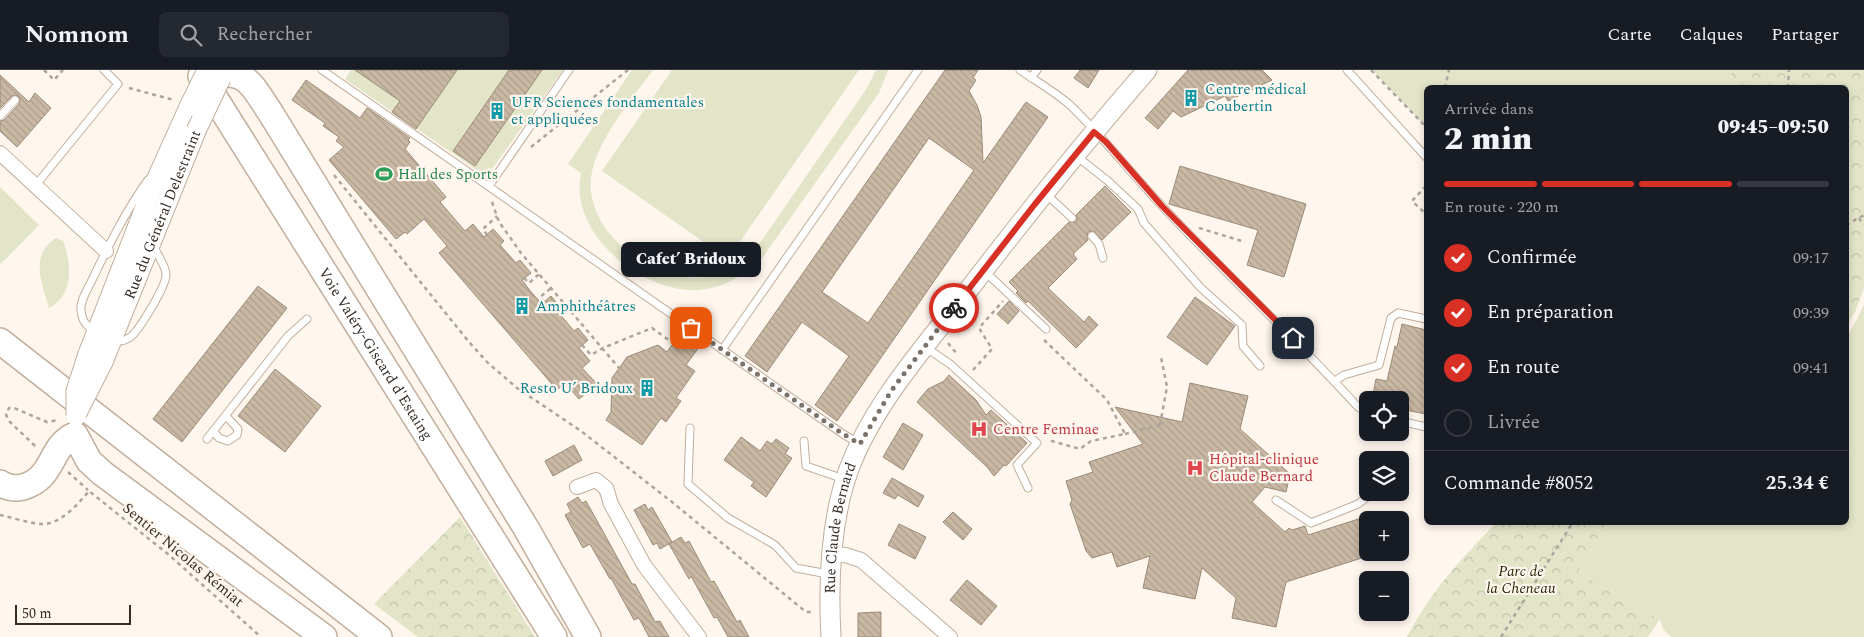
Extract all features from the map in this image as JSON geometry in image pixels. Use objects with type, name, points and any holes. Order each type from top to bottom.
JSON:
[{"type":"highway","points":[[257,70],[260,88],[270,112]]},
{"type":"highway","points":[[213,73],[245,78],[270,112],[526,528],[588,637]]},
{"type":"highway","name":"Voie Valéry-Giscard d'Estaing","points":[[213,73],[554,637]]},
{"type":"highway","points":[[0,341],[379,637]]},
{"type":"highway","points":[[0,483],[6,487],[17,488],[36,481],[45,474],[75,426]]},
{"type":"highway","points":[[75,426],[89,461],[102,473],[324,637]]},
{"type":"street","name":"Rue Claude Bernard","points":[[831,637],[830,575],[835,526],[846,479],[860,444],[891,391],[979,275],[1044,192],[1147,70]]},
{"type":"street","name":"Rue du Général Delestraint","points":[[75,426],[96,358],[170,150],[189,107],[213,73]]},
{"type":"street","name":"Rue du Général Delestraint","points":[[104,336],[152,240],[196,131],[213,73]]},
{"type":"street","points":[[0,153],[106,251]]},
{"type":"street","points":[[577,487],[596,480],[606,488],[610,504],[644,565],[699,637]]},
{"type":"street","points":[[832,554],[845,554],[861,560],[950,637]]},
{"type":"lane","points":[[35,186],[118,84],[104,70]]},
{"type":"lane","points":[[322,70],[722,350],[860,444]]},
{"type":"lane","points":[[489,186],[570,70]]},
{"type":"lane","points":[[722,350],[918,70]]},
{"type":"lane","points":[[1020,70],[1068,104],[1106,142],[1180,224],[1359,408]]},
{"type":"lane","points":[[1031,78],[1037,70]]},
{"type":"lane","points":[[1346,70],[1424,155]]},
{"type":"lane","points":[[0,116],[14,100]]},
{"type":"lane","points":[[152,240],[165,268],[166,277],[163,286],[136,333],[120,342],[86,326],[81,303],[134,199],[170,150]]},
{"type":"lane","points":[[1075,155],[1108,181],[1138,209],[1144,223],[1165,248],[1200,286],[1242,325],[1243,346],[1260,366]]},
{"type":"lane","points":[[1044,192],[1072,218]]},
{"type":"lane","points":[[1092,236],[1099,244],[1103,258]]},
{"type":"lane","points":[[979,275],[995,281],[1046,329]]},
{"type":"lane","points":[[1335,382],[1344,375],[1380,365],[1391,318],[1398,313],[1424,319]]},
{"type":"lane","points":[[207,439],[288,336],[307,319]]},
{"type":"lane","points":[[930,340],[950,364],[1037,443],[1017,465],[1028,488]]},
{"type":"lane","points":[[213,431],[219,438],[228,441],[238,436],[238,429],[226,416]]},
{"type":"lane","points":[[1409,423],[1424,427]]},
{"type":"lane","points":[[690,428],[688,484],[728,518],[775,545],[796,568],[830,575]]},
{"type":"lane","points":[[804,441],[806,466],[846,479]]},
{"type":"lane","points":[[1276,500],[1311,523],[1362,501]]},
{"type":"path","points":[[44,70],[54,80],[64,70]]},
{"type":"path","points":[[527,150],[628,70]]},
{"type":"path","points":[[1371,70],[1424,125]]},
{"type":"path","points":[[1446,85],[1449,70]]},
{"type":"path","points":[[1788,85],[1789,70]]},
{"type":"path","points":[[118,84],[158,94],[189,107]]},
{"type":"path","points":[[328,168],[488,363],[517,388],[581,431],[672,502],[806,612],[812,612]]},
{"type":"path","points":[[489,186],[497,216],[506,234],[619,368]]},
{"type":"path","points":[[1424,188],[1412,201],[1424,212]]},
{"type":"path","points":[[1849,223],[1864,215]]},
{"type":"path","points":[[487,235],[483,229],[497,216]]},
{"type":"path","points":[[1859,218],[1863,226]]},
{"type":"path","points":[[1180,224],[1245,242]]},
{"type":"path","points":[[524,278],[529,283],[539,274]]},
{"type":"path","points":[[967,367],[972,371],[992,349],[979,328],[1003,301],[979,275]]},
{"type":"path","points":[[544,302],[540,296],[551,288]]},
{"type":"path","points":[[582,345],[591,355],[603,348],[652,328],[673,343]]},
{"type":"path","points":[[1038,334],[1107,400],[1125,434]]},
{"type":"path","points":[[930,340],[952,346],[957,354]]},
{"type":"path","points":[[1160,425],[1167,387],[1162,357]]},
{"type":"path","points":[[35,446],[8,420],[6,414],[9,408],[14,408],[48,422]]},
{"type":"path","points":[[1047,440],[1080,449],[1091,441],[1160,425],[1164,426]]},
{"type":"path","name":"Sentier Nicolas Rémiat","points":[[62,468],[169,555],[261,637]]},
{"type":"path","points":[[0,515],[43,524],[56,522],[89,491]]},
{"type":"path","points":[[1501,637],[1571,525]]},
{"type":"green space","points":[[351,70],[355,70],[400,101],[394,109],[418,126],[457,70],[509,70],[453,150],[474,166],[542,70],[563,70],[492,169],[481,173],[345,79]]},
{"type":"green space","points":[[632,70],[653,70],[625,107],[599,150],[591,178],[592,198],[599,217],[611,235],[627,251],[645,263],[665,272],[686,277],[706,277],[727,270],[755,250],[867,88],[876,70],[888,70],[879,93],[760,261],[746,272],[725,284],[699,290],[677,289],[655,282],[634,271],[614,256],[598,238],[586,218],[580,196],[581,173],[568,164]]},
{"type":"green space","points":[[672,70],[859,70],[728,259],[602,171]]},
{"type":"green space","points":[[1372,70],[1732,70],[1728,85],[1424,85],[1424,125]]},
{"type":"green space","points":[[1732,70],[1864,70],[1864,288],[1855,312],[1849,321],[1849,85],[1728,85]]},
{"type":"green space","points":[[0,187],[39,225],[1,264],[0,263]]},
{"type":"green space","points":[[56,238],[63,241],[66,250],[69,278],[63,295],[49,308],[41,280],[40,261],[48,245]]},
{"type":"green space","points":[[1864,305],[1864,637],[1671,637],[1663,629],[1660,619],[1578,572],[1606,525],[1849,525],[1849,334]]},
{"type":"green space","points":[[460,517],[535,637],[418,637],[374,604]]},
{"type":"green space","name":"Parc de la Cheneau","points":[[1494,525],[1606,525],[1578,572],[1660,619],[1648,637],[1407,637],[1426,605],[1459,563]]},
{"type":"building","points":[[355,70],[457,70],[416,129],[392,112],[400,101]]},
{"type":"building","name":"UFR Sciences fondamentales et appliquées","points":[[509,70],[542,70],[475,166],[453,151]]},
{"type":"building","points":[[945,70],[978,70],[973,78],[976,80],[969,91],[981,117],[983,163],[1026,102],[1048,117],[837,421],[815,405],[849,356],[802,322],[767,372],[745,356]],"holes":[[[929,138],[974,170],[868,323],[822,292]]]},
{"type":"building","points":[[1080,70],[1099,70],[1088,88],[1074,78]]},
{"type":"building","name":"Centre médical Coubertin","points":[[1188,70],[1262,70],[1272,80],[1228,101],[1225,96],[1181,117],[1173,111],[1158,129],[1145,118]]},
{"type":"building","points":[[0,75],[29,102],[35,93],[51,108],[17,147],[0,131],[0,121],[4,120],[19,104],[20,99],[18,96],[13,95],[0,108]]},
{"type":"building","points":[[306,80],[360,118],[367,108],[410,138],[408,140],[410,142],[405,149],[446,197],[440,202],[465,231],[473,224],[484,237],[493,229],[504,241],[500,245],[516,263],[520,260],[531,273],[522,280],[531,292],[542,304],[551,296],[562,309],[558,312],[574,331],[578,328],[588,340],[579,348],[590,361],[582,368],[597,384],[579,399],[565,383],[557,390],[439,253],[447,246],[424,219],[407,234],[405,232],[396,239],[329,160],[344,147],[336,141],[339,137],[323,126],[325,123],[292,100]]},
{"type":"building","points":[[1180,166],[1306,204],[1284,277],[1247,265],[1258,230],[1169,204]]},
{"type":"building","points":[[1105,186],[1131,212],[1102,240],[1094,231],[1088,232],[1088,240],[1073,254],[1077,259],[1048,288],[1084,322],[1089,316],[1098,325],[1076,348],[1028,301],[1026,303],[1009,282],[1069,222],[1076,222],[1076,215]]},
{"type":"building","points":[[258,286],[287,308],[182,442],[153,419]]},
{"type":"building","points":[[1195,297],[1235,326],[1207,365],[1167,337]]},
{"type":"building","points":[[1009,301],[1019,311],[1008,324],[997,314]]},
{"type":"building","points":[[1402,324],[1424,330],[1424,414],[1409,411],[1409,391],[1374,391],[1376,379],[1387,381],[1395,346],[1397,347]]},
{"type":"building","name":"Resto U’ Bridoux","points":[[680,334],[699,347],[686,365],[695,371],[676,398],[681,401],[666,422],[661,418],[642,445],[606,420],[611,412],[612,378],[627,357],[658,345],[667,352]]},
{"type":"building","points":[[275,369],[321,406],[285,452],[238,416]]},
{"type":"building","name":"Centre Feminae","points":[[949,375],[976,400],[986,415],[991,410],[1027,443],[994,476],[987,467],[917,402],[928,389],[944,381]]},
{"type":"building","points":[[1190,383],[1248,396],[1240,429],[1290,474],[1286,492],[1265,487],[1252,502],[1285,532],[1289,528],[1292,530],[1305,526],[1308,535],[1359,519],[1359,559],[1286,582],[1276,627],[1232,618],[1236,598],[1202,568],[1195,599],[1143,588],[1150,556],[1117,567],[1112,552],[1092,558],[1086,551],[1070,504],[1072,500],[1066,481],[1093,472],[1089,462],[1143,444],[1115,407],[1182,422]]},
{"type":"building","points":[[903,423],[923,435],[903,470],[883,457]]},
{"type":"building","points":[[741,437],[760,451],[767,441],[772,444],[776,439],[789,448],[785,454],[792,458],[766,497],[751,486],[754,482],[724,460]]},
{"type":"building","points":[[574,445],[582,460],[553,476],[545,461]]},
{"type":"building","points":[[892,478],[924,496],[918,507],[898,495],[895,499],[883,493]]},
{"type":"building","points":[[578,497],[582,503],[586,501],[655,622],[660,621],[669,637],[649,637],[639,618],[634,620],[590,544],[583,548],[565,515],[571,512],[567,504]]},
{"type":"building","points":[[645,504],[648,510],[652,507],[672,542],[660,549],[657,543],[653,545],[634,510]]},
{"type":"building","points":[[953,512],[972,529],[963,540],[943,522]]},
{"type":"building","points":[[899,524],[926,537],[915,559],[888,545]]},
{"type":"building","points":[[681,537],[685,543],[689,541],[711,582],[714,581],[737,622],[740,620],[749,637],[728,637],[717,617],[714,618],[691,576],[689,579],[669,544]]},
{"type":"building","points":[[967,580],[997,606],[981,625],[950,600]]},
{"type":"building","points":[[881,612],[881,637],[858,637],[858,613]]},
{"type":"way so far","points":[[691,328],[860,444],[891,391],[954,308]]},
{"type":"place","name":"Centre médical Coubertin","points":[[1191,98]]},
{"type":"place","name":"UFR Sciences fondamentales et appliquées","points":[[497,111]]},
{"type":"place","name":"Hall des Sports","points":[[384,174]]},
{"type":"place","name":"Amphithéâtres","points":[[522,306]]},
{"type":"place","name":"Cafet’ Bridoux","points":[[691,328]]},
{"type":"place","name":"Resto U’ Bridoux","points":[[647,388]]},
{"type":"place","name":"Centre Feminae","points":[[979,429]]},
{"type":"place","name":"Hôpital-clinique Claude Bernard","points":[[1195,468]]},
{"type":"route","points":[[954,308],[1094,132],[1106,142],[1162,206],[1293,338]]}]
